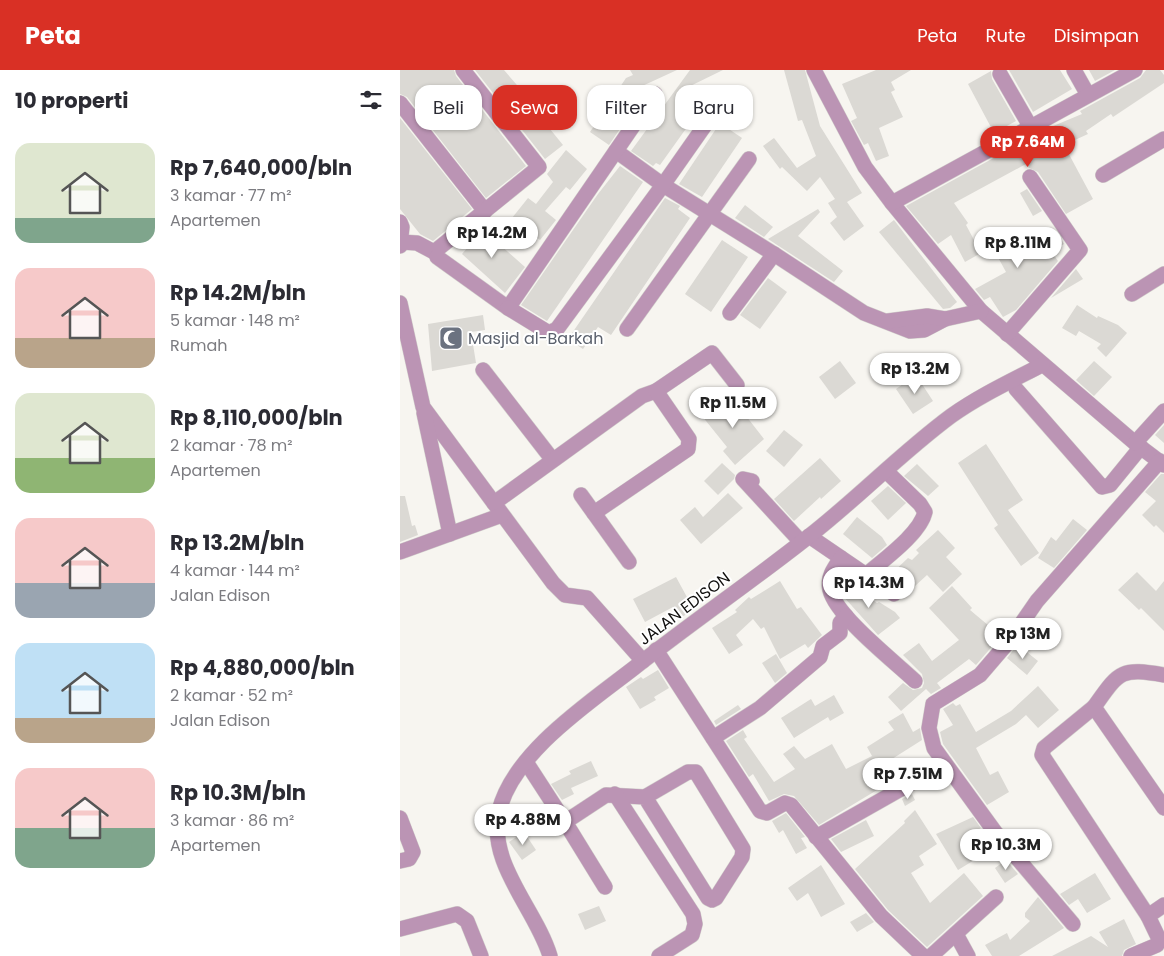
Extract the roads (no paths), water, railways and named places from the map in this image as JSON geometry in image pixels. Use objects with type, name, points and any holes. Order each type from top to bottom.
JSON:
[{"type":"street","points":[[400,222],[402,227],[400,244],[417,243],[434,252],[539,167],[463,70]]},
{"type":"street","points":[[814,70],[850,142],[892,203],[981,311],[1042,365],[1162,463],[1037,601],[1010,640],[980,675],[933,704],[930,710],[930,737],[945,764],[995,832],[1073,924]]},
{"type":"street","points":[[1074,70],[1088,94]]},
{"type":"street","points":[[892,203],[1088,94],[1135,70]]},
{"type":"street","points":[[1000,74],[1030,126]]},
{"type":"street","points":[[400,103],[485,211]]},
{"type":"street","points":[[508,308],[630,130]]},
{"type":"street","points":[[437,257],[508,308],[541,329],[549,333],[553,332],[567,316],[702,130]]},
{"type":"street","points":[[1103,175],[1164,139]]},
{"type":"street","points":[[616,151],[663,185],[864,313],[884,322],[910,331],[924,330],[945,319],[981,311]]},
{"type":"street","points":[[627,328],[749,159]]},
{"type":"street","points":[[1007,334],[1080,250],[1030,177]]},
{"type":"street","points":[[730,313],[774,254]]},
{"type":"street","points":[[1132,294],[1164,274]]},
{"type":"street","points":[[400,303],[450,534]]},
{"type":"street","points":[[400,552],[450,534],[498,509],[552,459],[642,396],[656,391],[712,353],[736,385]]},
{"type":"street","name":"JALAN EDISON","points":[[550,956],[504,862],[497,830],[503,796],[510,782],[526,762],[584,707],[656,650],[805,539],[967,405],[1042,365]]},
{"type":"street","points":[[483,370],[552,459]]},
{"type":"street","points":[[1016,390],[1102,487],[1110,485],[1164,411]]},
{"type":"street","points":[[594,513],[688,449],[689,438],[656,391]]},
{"type":"street","points":[[423,406],[560,591],[572,597],[587,598],[643,661]]},
{"type":"street","points":[[866,575],[911,534],[923,520],[925,512],[920,504],[886,471]]},
{"type":"street","points":[[752,481],[743,479],[805,539],[841,558],[894,594]]},
{"type":"street","points":[[581,495],[629,562]]},
{"type":"street","points":[[841,558],[832,571],[830,589],[837,606],[915,681]]},
{"type":"street","points":[[713,738],[760,708],[820,656],[823,646],[840,633],[840,623],[846,616]]},
{"type":"street","points":[[656,650],[760,811],[767,813],[788,804],[881,916],[923,955],[956,934],[996,897]]},
{"type":"street","points":[[1132,956],[1153,948],[1159,942],[1148,916],[1042,755],[1044,748],[1094,707],[1110,684],[1121,675],[1134,671],[1159,674],[1164,686]]},
{"type":"street","points":[[1094,707],[1164,808]]},
{"type":"street","points":[[526,762],[605,887]]},
{"type":"street","points":[[816,837],[945,764]]},
{"type":"street","points":[[565,822],[599,798],[615,794],[645,797],[688,772],[696,772],[743,849],[742,857],[716,898],[712,900],[708,898],[645,797]]},
{"type":"street","points":[[615,794],[693,914],[695,924],[692,935],[659,956]]},
{"type":"street","points":[[400,818],[413,852],[409,859],[400,861]]},
{"type":"street","points":[[1148,916],[1164,905]]},
{"type":"street","points":[[400,929],[457,914],[467,921],[481,956]]},
{"type":"street","points":[[956,934],[968,956]]},
{"type":"place","name":"Masjid al-Barkah","points":[[451,338]]}]
